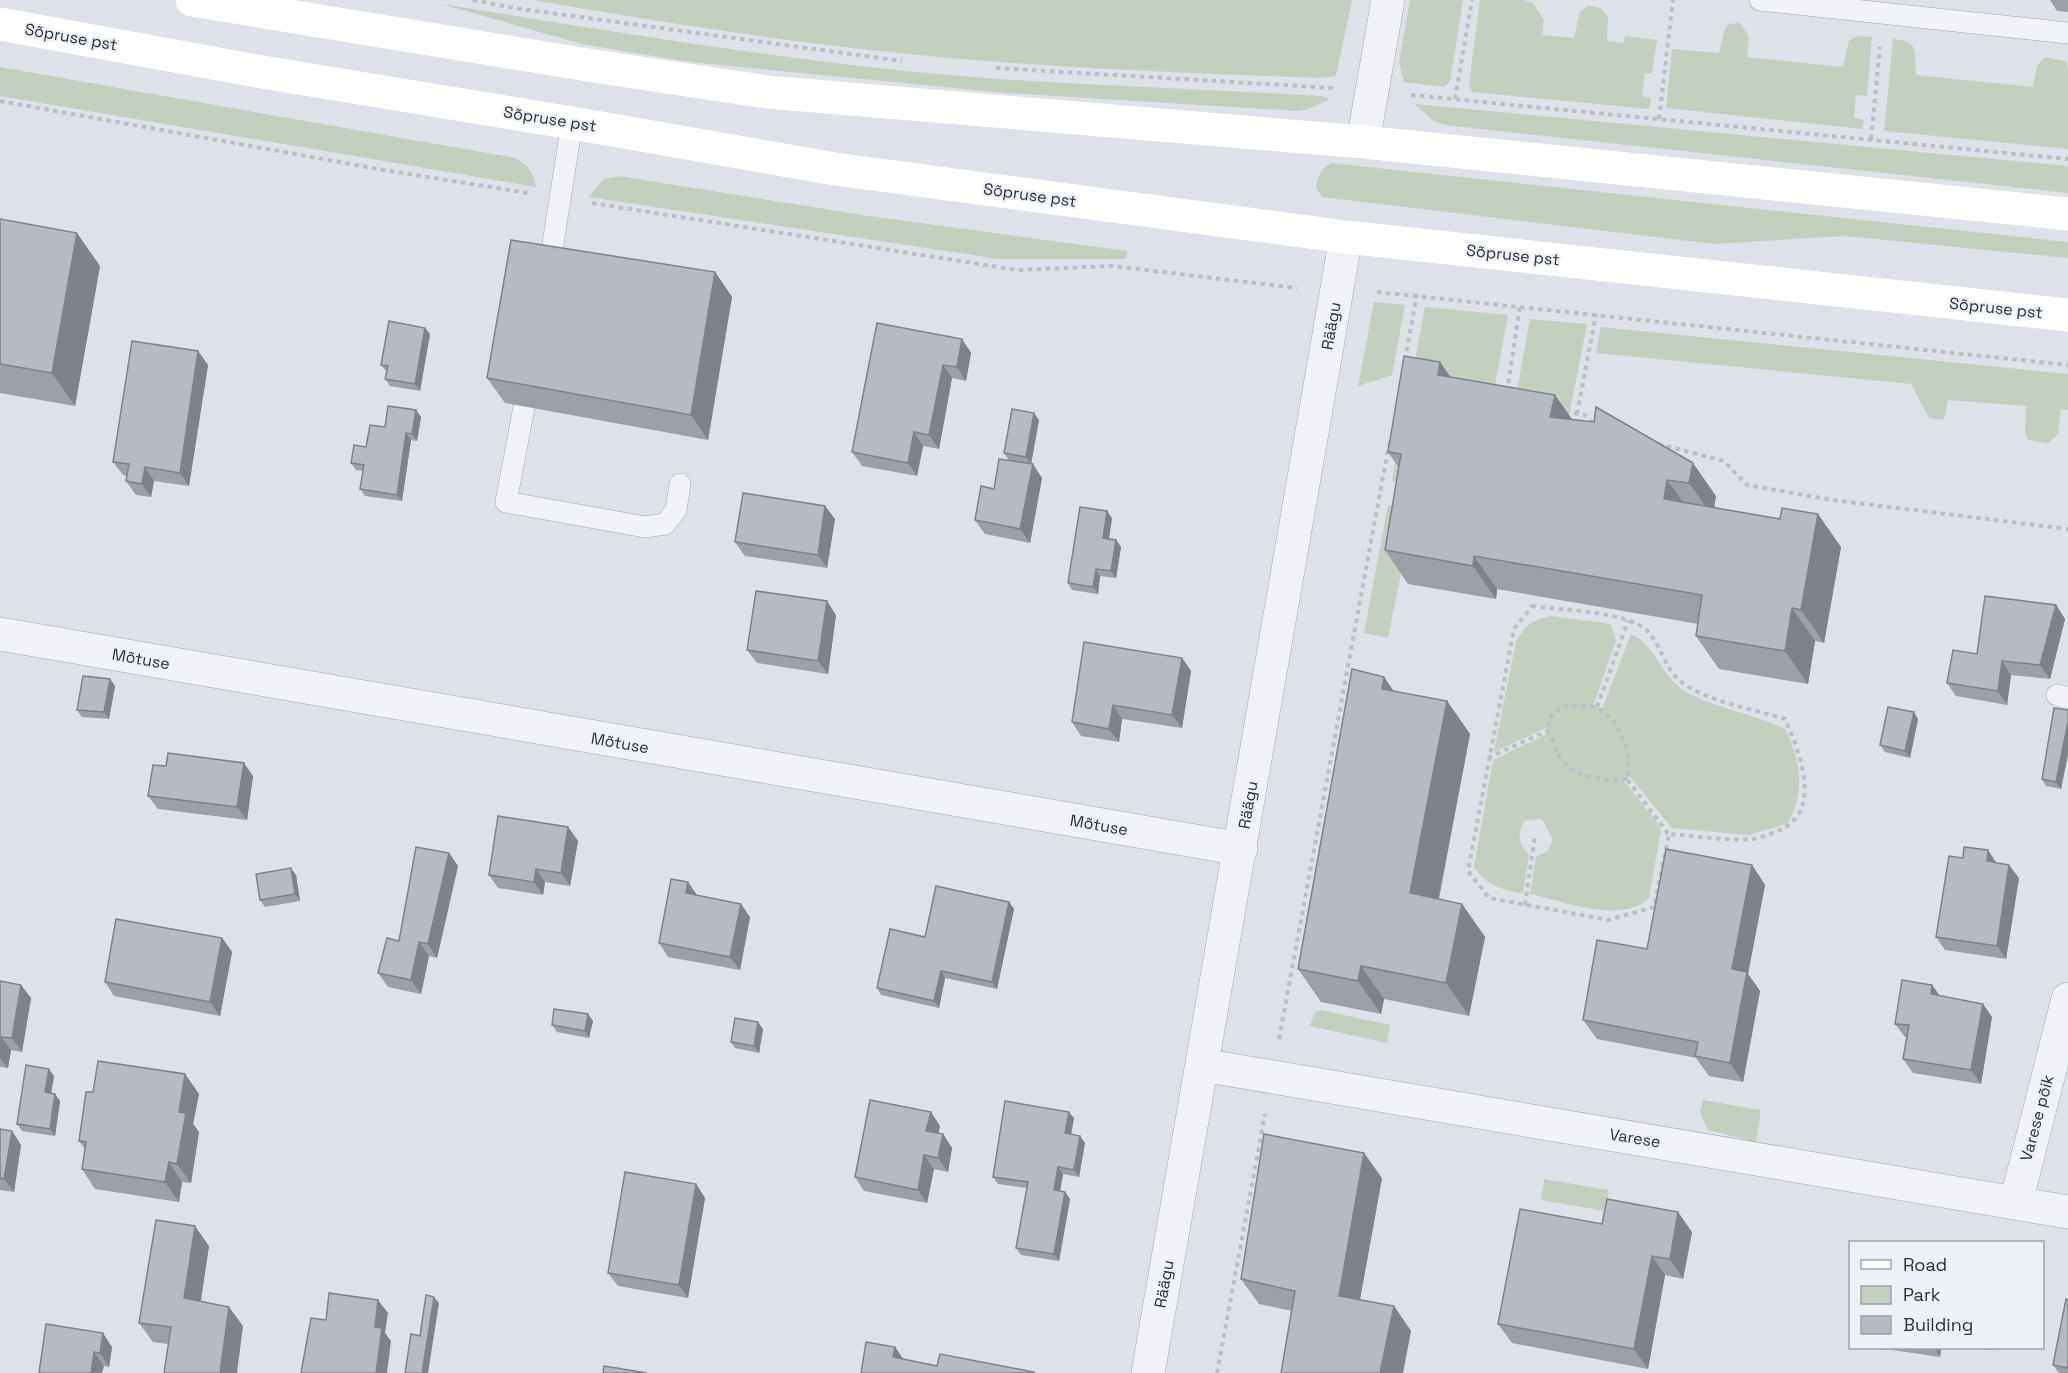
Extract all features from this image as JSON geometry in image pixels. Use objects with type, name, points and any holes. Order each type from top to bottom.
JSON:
[{"type":"main road","points":[[199,1],[265,7],[767,92],[1363,142],[2068,214]]},
{"type":"main road","name":"Sõpruse pst","points":[[0,24],[250,70],[572,123],[835,170],[1346,237],[2068,315]]},
{"type":"street","points":[[1363,142],[1388,0]]},
{"type":"street","name":"Räägu","points":[[1148,1373],[1346,237]]},
{"type":"street","name":"Mõtuse","points":[[0,634],[1241,849]]},
{"type":"street","name":"Varese põik","points":[[2016,1202],[2068,999]]},
{"type":"street","name":"Varese","points":[[1202,1065],[2068,1212]]},
{"type":"lane","points":[[1760,0],[2068,33]]},
{"type":"lane","points":[[549,268],[572,123]]},
{"type":"lane","points":[[524,407],[506,502],[645,527],[665,524],[676,510],[680,484]]},
{"type":"path","points":[[472,0],[514,8],[904,61]]},
{"type":"path","points":[[1455,99],[1472,0]]},
{"type":"path","points":[[1659,119],[1673,0]]},
{"type":"path","points":[[1871,139],[1884,13]]},
{"type":"path","points":[[988,68],[1342,89]]},
{"type":"path","points":[[1408,94],[2068,159]]},
{"type":"path","points":[[0,101],[384,170],[1017,270],[1112,266],[1287,287]]},
{"type":"path","points":[[1404,365],[1417,294],[2068,365]]},
{"type":"path","points":[[1506,394],[1520,306]]},
{"type":"path","points":[[1577,414],[1596,314]]},
{"type":"path","points":[[1557,411],[1585,415],[1599,429]]},
{"type":"path","points":[[1217,1373],[1391,435]]},
{"type":"path","points":[[1656,444],[1724,461],[1748,485],[1832,500],[2068,529]]},
{"type":"path","points":[[1627,779],[1609,780],[1572,771],[1559,756],[1547,731],[1551,716],[1565,705],[1597,707],[1613,722],[1625,742],[1630,762],[1627,779],[1669,835],[1654,907],[1608,920],[1489,898],[1468,871],[1514,629],[1532,606],[1628,621],[1641,626],[1654,639],[1676,677],[1694,691],[1785,720],[1797,746],[1805,787],[1802,813],[1790,827],[1755,839],[1669,835]]},
{"type":"path","points":[[1597,707],[1628,621]]},
{"type":"path","points":[[1488,758],[1547,731]]},
{"type":"path","points":[[1525,904],[1535,835]]},
{"type":"green space","points":[[532,0],[1352,0],[1336,76],[1321,78],[1063,66],[909,54],[767,37]]},
{"type":"green space","points":[[1410,0],[1463,0],[1450,82],[1444,87],[1404,82],[1399,62]]},
{"type":"green space","points":[[1480,0],[1524,0],[1533,3],[1544,20],[1542,35],[1574,38],[1580,11],[1588,6],[1601,8],[1608,17],[1607,41],[1624,43],[1625,36],[1657,40],[1652,73],[1645,73],[1642,96],[1651,98],[1649,109],[1472,92],[1469,84]]},
{"type":"green space","points":[[441,4],[855,66],[1067,83],[1322,96],[1330,99],[1309,109],[1298,111],[1006,93],[689,62],[582,44]]},
{"type":"green space","points":[[1740,23],[1749,37],[1747,57],[1843,67],[1849,40],[1858,36],[1872,37],[1867,96],[1856,95],[1854,118],[1864,120],[1862,129],[1666,108],[1672,49],[1719,53],[1725,29],[1729,24]]},
{"type":"green space","points":[[1893,39],[1912,45],[1916,75],[2033,87],[2037,66],[2045,57],[2065,61],[2068,67],[2068,149],[1884,131]]},
{"type":"green space","points":[[0,67],[515,158],[529,169],[536,187],[0,96]]},
{"type":"green space","points":[[1415,104],[2068,166],[2068,193],[1444,125],[1432,120]]},
{"type":"green space","points":[[1331,163],[2068,242],[2068,258],[1845,236],[1714,244],[1322,197],[1316,188],[1318,180],[1320,173]]},
{"type":"green space","points":[[619,176],[869,216],[1127,251],[1126,259],[999,259],[588,197],[604,179]]},
{"type":"green space","points":[[1374,302],[1405,305],[1392,375],[1358,386]]},
{"type":"green space","points":[[1425,307],[1508,315],[1490,413],[1411,485],[1392,481]]},
{"type":"green space","points":[[1530,319],[1587,324],[1570,410],[1515,401]]},
{"type":"green space","points":[[1601,327],[2068,374],[2068,410],[2061,409],[2058,434],[2048,443],[2028,440],[2025,431],[2026,406],[1948,400],[1944,420],[1929,418],[1911,384],[1596,353]]},
{"type":"green space","points":[[1388,505],[1414,510],[1388,638],[1364,633]]},
{"type":"green space","points":[[1551,616],[1611,624],[1616,641],[1593,706],[1602,709],[1631,634],[1647,646],[1672,679],[1688,693],[1785,729],[1795,752],[1799,777],[1797,801],[1787,824],[1748,835],[1672,828],[1630,777],[1624,781],[1657,822],[1661,831],[1649,898],[1638,906],[1624,910],[1592,909],[1530,894],[1536,856],[1547,852],[1553,840],[1542,819],[1524,821],[1520,831],[1521,843],[1529,855],[1523,894],[1501,888],[1484,879],[1474,867],[1493,760],[1547,734],[1546,728],[1494,752],[1516,641],[1530,624]]},
{"type":"green space","points":[[1321,1010],[1390,1025],[1387,1043],[1310,1026],[1315,1012]]},
{"type":"green space","points":[[1703,1100],[1761,1110],[1756,1142],[1708,1130],[1700,1112]]},
{"type":"green space","points":[[1544,1179],[1609,1190],[1605,1211],[1541,1200]]},
{"type":"building","points":[[0,219],[77,233],[52,373],[0,364]]},
{"type":"building","points":[[511,240],[715,272],[691,415],[487,378]]},
{"type":"building","points":[[389,321],[425,328],[415,384],[385,379],[388,366],[381,365]]},
{"type":"building","points":[[877,323],[962,339],[957,367],[943,365],[929,435],[914,432],[908,463],[852,452]]},
{"type":"building","points":[[132,341],[198,351],[180,473],[145,467],[142,484],[126,481],[129,464],[113,462]]},
{"type":"building","points":[[1404,356],[1440,362],[1438,375],[1555,395],[1550,417],[1594,422],[1596,407],[1693,463],[1689,483],[1667,480],[1664,499],[1780,519],[1782,508],[1818,514],[1801,610],[1792,608],[1785,651],[1696,636],[1702,595],[1474,556],[1473,566],[1385,550],[1401,454],[1388,452]]},
{"type":"building","points":[[388,406],[416,410],[412,434],[406,433],[397,495],[360,489],[364,465],[351,463],[354,445],[366,447],[370,425],[385,427]]},
{"type":"building","points":[[1012,409],[1034,413],[1026,457],[1004,453]]},
{"type":"building","points":[[999,459],[1033,464],[1020,529],[975,520],[981,486],[994,489]]},
{"type":"building","points":[[743,493],[825,506],[818,555],[735,542]]},
{"type":"building","points":[[1080,507],[1107,511],[1103,538],[1116,540],[1111,571],[1096,569],[1093,587],[1068,583]]},
{"type":"building","points":[[756,591],[827,601],[818,661],[747,650]]},
{"type":"building","points":[[1985,596],[2056,605],[2040,665],[2002,661],[1998,691],[1947,683],[1953,650],[1977,654]]},
{"type":"building","points":[[1084,642],[1182,658],[1172,715],[1113,705],[1109,729],[1072,722]]},
{"type":"building","points":[[1352,669],[1384,677],[1382,689],[1447,701],[1410,893],[1462,904],[1446,983],[1361,966],[1358,981],[1298,969]]},
{"type":"building","points":[[83,676],[110,679],[104,712],[77,710]]},
{"type":"building","points":[[1888,707],[1914,712],[1905,751],[1880,745]]},
{"type":"building","points":[[2054,708],[2068,710],[2068,722],[2056,782],[2042,779]]},
{"type":"building","points":[[168,753],[244,763],[237,807],[148,796],[153,765],[166,766]]},
{"type":"building","points":[[498,816],[568,827],[561,873],[536,869],[534,882],[489,875]]},
{"type":"building","points":[[416,847],[449,853],[428,944],[419,942],[411,980],[378,973],[387,938],[399,941]]},
{"type":"building","points":[[1964,847],[1988,850],[1987,861],[2009,865],[1997,946],[1936,937],[1949,856],[1963,858]]},
{"type":"building","points":[[1666,849],[1752,865],[1732,969],[1747,972],[1730,1063],[1695,1056],[1698,1042],[1583,1020],[1597,940],[1647,949]]},
{"type":"building","points":[[291,868],[295,894],[260,900],[256,874]]},
{"type":"building","points":[[671,879],[688,882],[686,893],[741,904],[730,957],[659,943]]},
{"type":"building","points":[[936,886],[1009,902],[992,982],[941,971],[934,1001],[877,988],[890,929],[925,937]]},
{"type":"building","points":[[116,919],[222,938],[210,1002],[105,982]]},
{"type":"building","points":[[1902,980],[1932,985],[1931,994],[1983,1004],[1971,1070],[1903,1059],[1909,1025],[1895,1024]]},
{"type":"building","points":[[0,981],[21,985],[12,1038],[1,1037],[0,1044]]},
{"type":"building","points":[[554,1009],[588,1014],[585,1031],[552,1025]]},
{"type":"building","points":[[735,1018],[758,1022],[754,1046],[731,1042]]},
{"type":"building","points":[[98,1061],[185,1074],[179,1112],[186,1113],[177,1164],[169,1162],[165,1182],[82,1169],[86,1142],[79,1141],[86,1092],[93,1092]]},
{"type":"building","points":[[26,1065],[49,1069],[45,1092],[55,1094],[50,1129],[17,1124]]},
{"type":"building","points":[[870,1100],[931,1112],[926,1131],[943,1134],[938,1158],[924,1155],[918,1190],[855,1177]]},
{"type":"building","points":[[1005,1101],[1069,1112],[1065,1133],[1080,1136],[1074,1170],[1058,1167],[1054,1190],[1065,1192],[1054,1254],[1016,1248],[1028,1182],[993,1177]]},
{"type":"building","points":[[0,1129],[12,1131],[4,1179],[0,1178]]},
{"type":"building","points":[[1264,1134],[1364,1153],[1339,1296],[1394,1306],[1380,1373],[1281,1373],[1295,1291],[1241,1279]]},
{"type":"building","points":[[625,1172],[696,1184],[679,1285],[608,1273]]},
{"type":"building","points":[[1607,1199],[1678,1212],[1670,1259],[1652,1256],[1634,1349],[1498,1324],[1520,1209],[1602,1224]]},
{"type":"building","points":[[156,1220],[195,1226],[184,1298],[229,1307],[220,1373],[164,1373],[171,1327],[139,1323]]},
{"type":"building","points":[[329,1293],[378,1300],[375,1327],[382,1328],[376,1373],[301,1373],[311,1318],[326,1320]]},
{"type":"building","points":[[426,1295],[434,1297],[422,1373],[405,1373],[411,1334],[420,1336]]},
{"type":"building","points":[[2066,1299],[2068,1300],[2068,1368],[2053,1365]]},
{"type":"building","points":[[46,1324],[103,1333],[100,1353],[94,1352],[91,1373],[39,1373]]},
{"type":"building","points":[[866,1342],[895,1347],[893,1357],[937,1366],[940,1354],[1034,1373],[861,1373]]},
{"type":"building","points":[[604,1366],[647,1373],[603,1373]]}]
